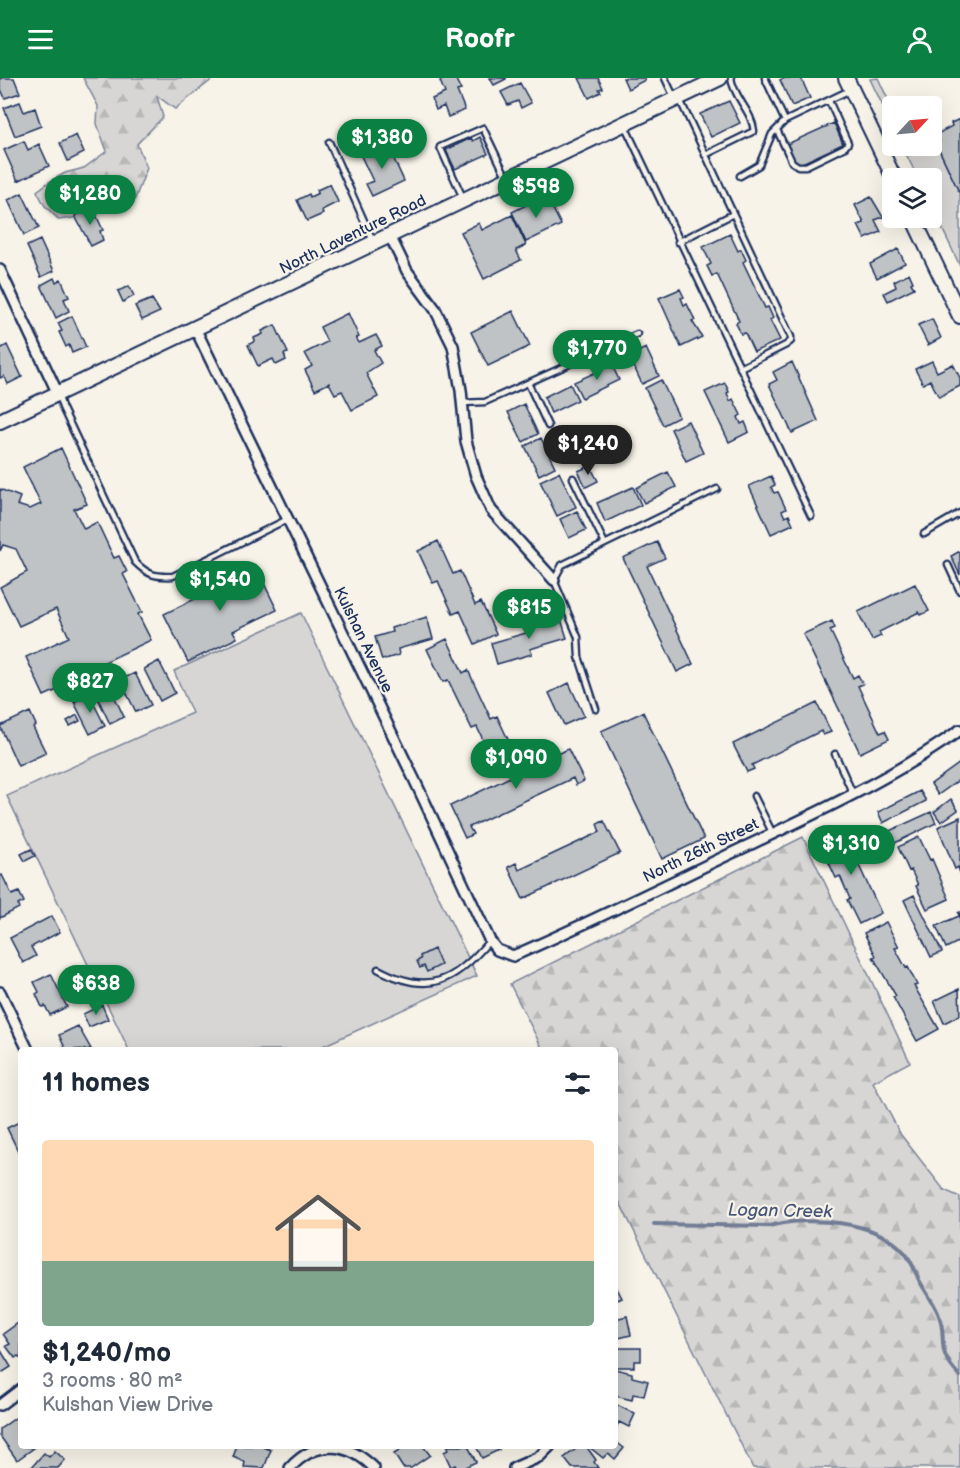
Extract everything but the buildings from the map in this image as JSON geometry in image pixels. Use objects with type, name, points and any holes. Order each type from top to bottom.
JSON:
[{"type":"street","name":"North Laventure Road","points":[[0,421],[720,78]]},
{"type":"street","points":[[849,84],[889,168]]},
{"type":"street","points":[[918,228],[960,316]]},
{"type":"street","points":[[390,236],[407,271],[435,309],[453,346],[466,441],[476,476],[491,510],[554,580]]},
{"type":"street","points":[[0,270],[58,394]]},
{"type":"street","name":"Kulshan Avenue","points":[[195,328],[490,941]]},
{"type":"street","name":"North 26th Street","points":[[490,941],[497,950],[513,956],[853,794],[913,763],[960,730]]},
{"type":"street","points":[[0,992],[27,1047]]},
{"type":"street","points":[[0,1405],[18,1391]]},
{"type":"street","points":[[290,1468],[310,1449]]},
{"type":"street","points":[[347,1449],[363,1457],[374,1468]]},
{"type":"street","points":[[514,1468],[538,1457],[547,1449]]},
{"type":"lane","points":[[665,78],[705,155],[791,337],[786,345],[740,368]]},
{"type":"lane","points":[[705,155],[754,132],[753,120],[732,85],[731,78]]},
{"type":"lane","points":[[765,78],[785,121]]},
{"type":"lane","points":[[740,176],[759,165],[772,134],[785,121],[829,101],[849,84]]},
{"type":"lane","points":[[777,130],[796,166],[806,166],[845,147],[848,143],[845,132],[829,101]]},
{"type":"lane","points":[[624,124],[678,242],[811,516]]},
{"type":"lane","points":[[464,201],[440,147],[483,128],[507,180]]},
{"type":"lane","points":[[329,142],[374,243]]},
{"type":"lane","points":[[678,242],[733,214]]},
{"type":"lane","points":[[462,403],[485,402],[637,334]]},
{"type":"lane","points":[[528,383],[548,426]]},
{"type":"lane","points":[[58,394],[135,562],[143,570],[156,577],[173,576],[288,519]]},
{"type":"lane","points":[[573,478],[605,544]]},
{"type":"lane","points":[[596,709],[579,657],[578,637],[554,580],[562,566],[717,489]]},
{"type":"lane","points":[[924,534],[960,513]]},
{"type":"lane","points":[[948,565],[960,591]]},
{"type":"lane","points":[[835,754],[853,794]]},
{"type":"lane","points":[[754,796],[773,834]]},
{"type":"lane","points":[[378,969],[408,982],[438,982],[477,956],[490,941]]},
{"type":"green space","points":[[83,78],[214,78],[175,109],[157,96],[163,117],[137,144],[147,168],[133,204],[89,208],[80,217],[59,220],[45,206],[37,191],[65,173],[84,168],[107,151],[97,124],[98,106]]},
{"type":"green space","points":[[878,78],[886,96],[882,96],[882,104],[870,79]]},
{"type":"green space","points":[[907,156],[942,156],[960,194],[960,266],[942,228],[942,168],[913,168]]},
{"type":"green space","points":[[301,613],[477,976],[321,1047],[128,1047],[7,796],[192,713],[174,671]]},
{"type":"green space","points":[[803,837],[910,1062],[873,1082],[901,1135],[944,1190],[960,1197],[960,1468],[753,1468],[618,1199],[618,1047],[542,1047],[510,984]]},
{"type":"waterway","name":"Logan Creek","points":[[654,1224],[769,1226],[802,1221],[821,1221],[841,1223],[877,1233],[892,1241],[909,1258],[938,1313],[947,1359],[960,1376]]}]
